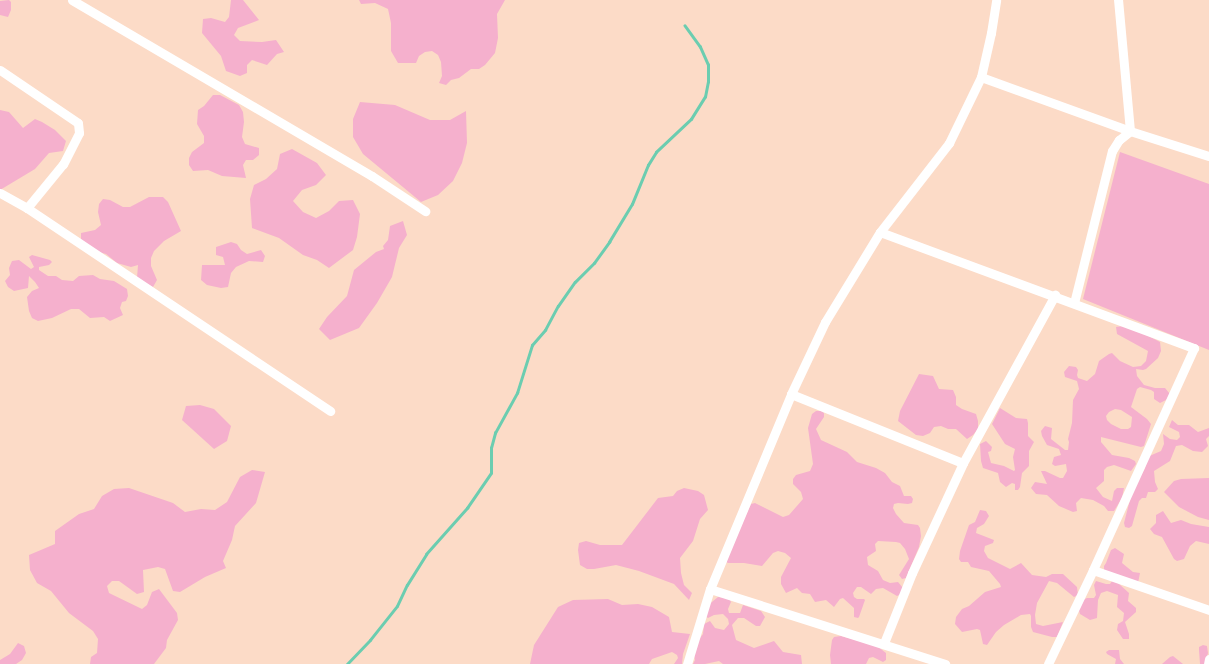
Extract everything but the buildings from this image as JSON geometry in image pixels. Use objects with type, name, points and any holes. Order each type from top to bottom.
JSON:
[{"type":"street","points":[[72,0],[372,176],[425,211]]},
{"type":"street","points":[[687,664],[710,589],[791,394],[826,322],[880,232],[949,143],[981,77],[991,33],[996,0]]},
{"type":"street","points":[[1118,0],[1130,131]]},
{"type":"street","points":[[0,70],[78,123],[79,133],[63,164],[27,208]]},
{"type":"street","points":[[981,77],[1130,131],[1209,156]]},
{"type":"street","points":[[1074,303],[1112,151],[1119,140],[1130,131]]},
{"type":"street","points":[[0,193],[27,208],[330,411]]},
{"type":"street","points":[[880,232],[1055,295],[1194,348],[1093,570],[1048,664]]},
{"type":"street","points":[[884,643],[912,573],[963,462],[1055,295]]},
{"type":"street","points":[[791,394],[963,462]]},
{"type":"street","points":[[1093,570],[1209,610]]},
{"type":"street","points":[[710,589],[884,643],[945,664]]},
{"type":"street","points":[[1208,664],[1209,659]]},
{"type":"shaded area","points":[[9,0],[11,2],[11,10],[8,17],[0,15],[0,1]]},
{"type":"shaded area","points":[[231,0],[243,0],[259,20],[238,28],[234,35],[240,41],[262,42],[276,40],[284,52],[277,54],[267,65],[252,60],[247,65],[247,73],[240,76],[226,71],[221,56],[202,33],[203,19],[211,18],[225,22],[229,17]]},
{"type":"shaded area","points":[[359,0],[505,0],[497,14],[498,38],[495,53],[485,65],[479,69],[471,69],[459,78],[451,80],[446,85],[439,83],[442,76],[441,62],[438,55],[432,51],[425,52],[419,56],[416,63],[398,63],[391,51],[391,23],[388,9],[375,3],[361,4]]},
{"type":"shaded area","points":[[213,95],[220,95],[239,105],[243,112],[244,122],[242,137],[245,144],[259,148],[259,155],[253,160],[246,160],[243,165],[246,178],[222,176],[208,170],[193,171],[189,165],[189,158],[192,152],[204,143],[204,136],[197,124],[198,110],[204,106]]},
{"type":"shaded area","points":[[360,102],[395,105],[430,120],[450,120],[466,111],[467,143],[462,163],[453,181],[438,195],[421,202],[363,154],[353,137],[353,119]]},
{"type":"shaded area","points":[[0,110],[9,112],[23,128],[35,119],[42,122],[55,130],[66,141],[63,151],[49,153],[35,169],[0,190]]},
{"type":"shaded area","points":[[292,149],[317,163],[326,175],[316,185],[302,190],[293,201],[303,212],[316,218],[329,211],[339,201],[353,200],[360,214],[357,237],[353,250],[329,268],[317,260],[303,255],[279,238],[252,228],[250,199],[254,185],[266,179],[277,169],[280,154]]},
{"type":"shaded area","points":[[1120,152],[1209,184],[1209,350],[1083,299]]},
{"type":"shaded area","points":[[149,197],[163,197],[168,202],[181,231],[164,241],[154,251],[151,258],[151,266],[157,280],[153,287],[137,278],[138,265],[131,267],[117,263],[106,254],[91,250],[81,240],[81,233],[95,230],[101,225],[98,212],[99,204],[103,199],[110,200],[123,207],[130,207]]},
{"type":"shaded area","points":[[403,221],[407,235],[399,248],[392,277],[377,303],[359,328],[330,340],[319,329],[327,317],[347,296],[354,270],[376,252],[384,249],[383,246],[388,240],[390,226]]},
{"type":"shaded area","points":[[231,242],[237,244],[241,250],[247,254],[261,250],[265,256],[263,262],[249,261],[236,267],[231,273],[228,287],[221,288],[207,285],[201,280],[202,265],[225,265],[223,257],[216,255],[216,247]]},
{"type":"shaded area","points":[[32,255],[50,260],[52,262],[49,265],[39,267],[39,270],[48,276],[56,276],[62,280],[73,281],[79,276],[93,275],[100,279],[114,281],[127,289],[128,296],[126,301],[122,302],[120,308],[123,315],[110,321],[104,317],[90,318],[79,309],[71,309],[52,318],[38,321],[32,318],[29,311],[27,297],[32,291],[39,288],[35,282],[29,276],[28,288],[14,291],[8,287],[5,281],[10,275],[9,268],[12,261],[19,260],[31,269],[34,267],[29,257]]},
{"type":"shaded area","points":[[1123,326],[1137,330],[1160,342],[1161,351],[1158,358],[1146,369],[1136,369],[1137,376],[1144,385],[1155,388],[1165,388],[1170,394],[1166,400],[1160,403],[1154,399],[1154,392],[1151,390],[1140,387],[1137,389],[1131,407],[1147,419],[1151,424],[1144,446],[1141,447],[1101,437],[1101,442],[1112,455],[1129,458],[1135,461],[1136,464],[1131,471],[1114,465],[1107,467],[1104,470],[1104,481],[1096,488],[1103,497],[1112,501],[1114,491],[1117,488],[1124,488],[1122,498],[1114,511],[1108,511],[1104,506],[1093,500],[1081,498],[1076,503],[1077,511],[1073,512],[1059,506],[1047,495],[1036,494],[1031,488],[1035,482],[1047,484],[1041,471],[1045,471],[1063,478],[1067,471],[1066,464],[1055,466],[1052,464],[1054,457],[1061,455],[1059,449],[1047,445],[1041,431],[1045,426],[1052,428],[1051,439],[1065,450],[1068,450],[1068,439],[1072,423],[1073,400],[1079,389],[1077,381],[1065,377],[1064,372],[1069,366],[1076,367],[1078,370],[1078,378],[1087,381],[1095,374],[1099,361],[1109,354],[1112,353],[1120,361],[1133,367],[1141,366],[1146,361],[1148,351],[1117,334],[1116,327]],"holes":[[[1115,409],[1121,410],[1132,417],[1131,427],[1128,429],[1121,429],[1111,424],[1107,420],[1106,416],[1109,412]]]},
{"type":"shaded area","points":[[919,374],[933,376],[939,389],[953,390],[956,397],[956,405],[976,414],[978,429],[973,435],[967,439],[956,429],[948,429],[941,426],[934,427],[930,433],[923,436],[916,435],[898,421],[900,411]]},
{"type":"shaded area","points":[[200,405],[214,409],[231,426],[227,441],[214,449],[182,420],[186,406]]},
{"type":"shaded area","points":[[1000,408],[1016,418],[1027,419],[1028,436],[1034,442],[1029,451],[1029,466],[1022,473],[1020,487],[1018,490],[1015,490],[1015,484],[1012,483],[1006,487],[1000,482],[998,473],[983,468],[981,461],[980,444],[986,441],[992,447],[991,451],[988,452],[991,463],[1004,466],[1014,471],[1015,470],[1013,457],[1015,449],[1005,444],[992,424]]},
{"type":"shaded area","points":[[816,411],[821,411],[824,413],[824,417],[816,429],[821,440],[847,452],[857,462],[876,468],[885,473],[892,482],[900,486],[904,496],[911,496],[913,499],[912,503],[894,504],[893,508],[904,523],[918,525],[920,528],[921,536],[919,547],[906,578],[902,579],[899,575],[909,559],[905,549],[900,543],[878,541],[875,544],[876,551],[867,557],[868,565],[878,571],[883,580],[890,583],[898,582],[903,588],[901,594],[897,596],[883,588],[876,589],[871,594],[861,587],[857,587],[853,593],[854,597],[865,600],[858,618],[854,617],[854,608],[843,598],[840,599],[834,607],[826,600],[815,602],[810,594],[802,593],[797,588],[786,593],[781,584],[781,577],[791,558],[785,553],[778,551],[773,553],[762,566],[744,563],[728,563],[725,561],[751,504],[755,503],[783,517],[789,515],[803,499],[801,492],[793,484],[793,479],[796,475],[810,471],[813,464],[808,428],[812,414]]},
{"type":"shaded area","points":[[1172,420],[1178,425],[1189,425],[1198,432],[1209,428],[1209,436],[1206,439],[1208,446],[1202,452],[1193,451],[1182,445],[1176,446],[1170,461],[1154,471],[1155,482],[1158,489],[1155,492],[1148,492],[1146,498],[1142,498],[1139,501],[1132,526],[1129,528],[1125,527],[1124,523],[1132,492],[1145,468],[1147,457],[1161,451],[1164,444],[1163,434],[1170,439],[1177,440],[1180,437],[1179,432],[1169,427]]},
{"type":"shaded area","points":[[252,470],[265,472],[256,503],[235,526],[232,540],[223,561],[226,568],[205,577],[180,592],[173,591],[165,569],[158,567],[143,570],[144,592],[137,594],[119,581],[112,581],[107,586],[109,593],[142,609],[147,605],[152,592],[159,589],[177,613],[178,620],[167,640],[166,648],[154,664],[90,664],[91,657],[97,653],[98,639],[93,631],[69,613],[51,591],[37,583],[30,570],[29,555],[55,544],[55,531],[79,514],[94,509],[102,496],[114,489],[129,488],[173,503],[185,512],[201,509],[215,510],[227,502],[240,477]]},
{"type":"shaded area","points":[[1209,478],[1209,520],[1198,517],[1179,507],[1164,492],[1174,481],[1181,479]]},
{"type":"shaded area","points":[[684,488],[698,491],[704,495],[708,510],[700,519],[693,541],[680,558],[681,573],[684,585],[692,593],[689,600],[674,584],[639,571],[616,565],[587,569],[580,565],[578,550],[579,543],[586,541],[600,545],[622,545],[658,498],[673,496],[677,491]]},
{"type":"shaded area","points":[[980,510],[986,511],[989,516],[984,524],[977,528],[976,533],[994,540],[993,543],[985,546],[984,551],[988,558],[1010,569],[1021,563],[1032,575],[1046,577],[1052,574],[1063,574],[1077,587],[1078,595],[1074,597],[1057,583],[1049,581],[1037,603],[1035,615],[1036,624],[1043,626],[1063,622],[1057,637],[1033,632],[1030,614],[1021,615],[1004,625],[996,632],[987,645],[983,644],[980,630],[977,629],[962,632],[955,624],[956,617],[962,609],[969,606],[985,592],[1001,587],[989,571],[971,567],[968,562],[961,562],[959,559],[960,551],[969,525],[975,522]]},
{"type":"shaded area","points":[[1163,511],[1171,523],[1181,520],[1191,524],[1209,527],[1209,544],[1196,541],[1190,546],[1184,559],[1177,561],[1174,559],[1162,537],[1154,534],[1150,529],[1156,523],[1156,515]]},
{"type":"shaded area","points":[[1115,548],[1124,554],[1122,563],[1133,572],[1140,573],[1138,583],[1104,571],[1104,566],[1111,550]]},
{"type":"shaded area","points":[[1096,581],[1106,584],[1110,584],[1112,581],[1118,583],[1129,593],[1128,601],[1136,608],[1136,612],[1125,622],[1129,639],[1123,639],[1117,630],[1118,624],[1123,621],[1124,613],[1117,607],[1118,595],[1107,591],[1101,593],[1098,600],[1097,618],[1090,620],[1080,614],[1078,607],[1081,601],[1087,598],[1094,598],[1096,595],[1094,585]]},
{"type":"shaded area","points":[[718,597],[729,598],[731,602],[728,609],[729,613],[740,613],[743,605],[761,611],[765,617],[760,626],[756,626],[744,618],[738,618],[732,625],[736,640],[754,648],[774,641],[783,652],[801,655],[802,664],[723,664],[719,661],[705,664],[693,664],[695,660],[694,655],[697,642],[703,634],[704,624],[710,621],[715,628],[724,630],[729,624],[728,619],[723,614],[714,615],[708,618],[705,616],[707,606]]},
{"type":"shaded area","points":[[608,599],[622,605],[638,604],[652,607],[669,617],[672,632],[690,634],[683,654],[682,664],[674,664],[678,658],[677,655],[672,652],[652,659],[649,664],[530,664],[534,645],[558,607],[573,600]]},
{"type":"shaded area","points":[[841,636],[877,646],[886,653],[886,660],[883,662],[873,657],[869,658],[866,664],[831,664],[830,655],[832,640],[834,637]]},
{"type":"shaded area","points":[[18,643],[24,646],[26,653],[22,660],[16,664],[0,664],[0,660],[10,654]]},
{"type":"shaded area","points":[[1203,645],[1207,646],[1208,653],[1205,664],[1200,664],[1199,647]]},
{"type":"shaded area","points":[[1109,650],[1119,650],[1120,659],[1124,664],[1115,664],[1116,659],[1106,652]]},
{"type":"shaded area","points":[[1173,656],[1183,664],[1162,664],[1170,657]]},
{"type":"waterway","points":[[347,664],[370,640],[397,606],[407,585],[426,554],[467,508],[491,473],[491,448],[495,433],[517,393],[532,345],[545,330],[558,306],[575,282],[594,263],[609,242],[632,204],[648,165],[656,152],[691,119],[705,97],[708,82],[708,65],[700,47],[685,26]]}]
